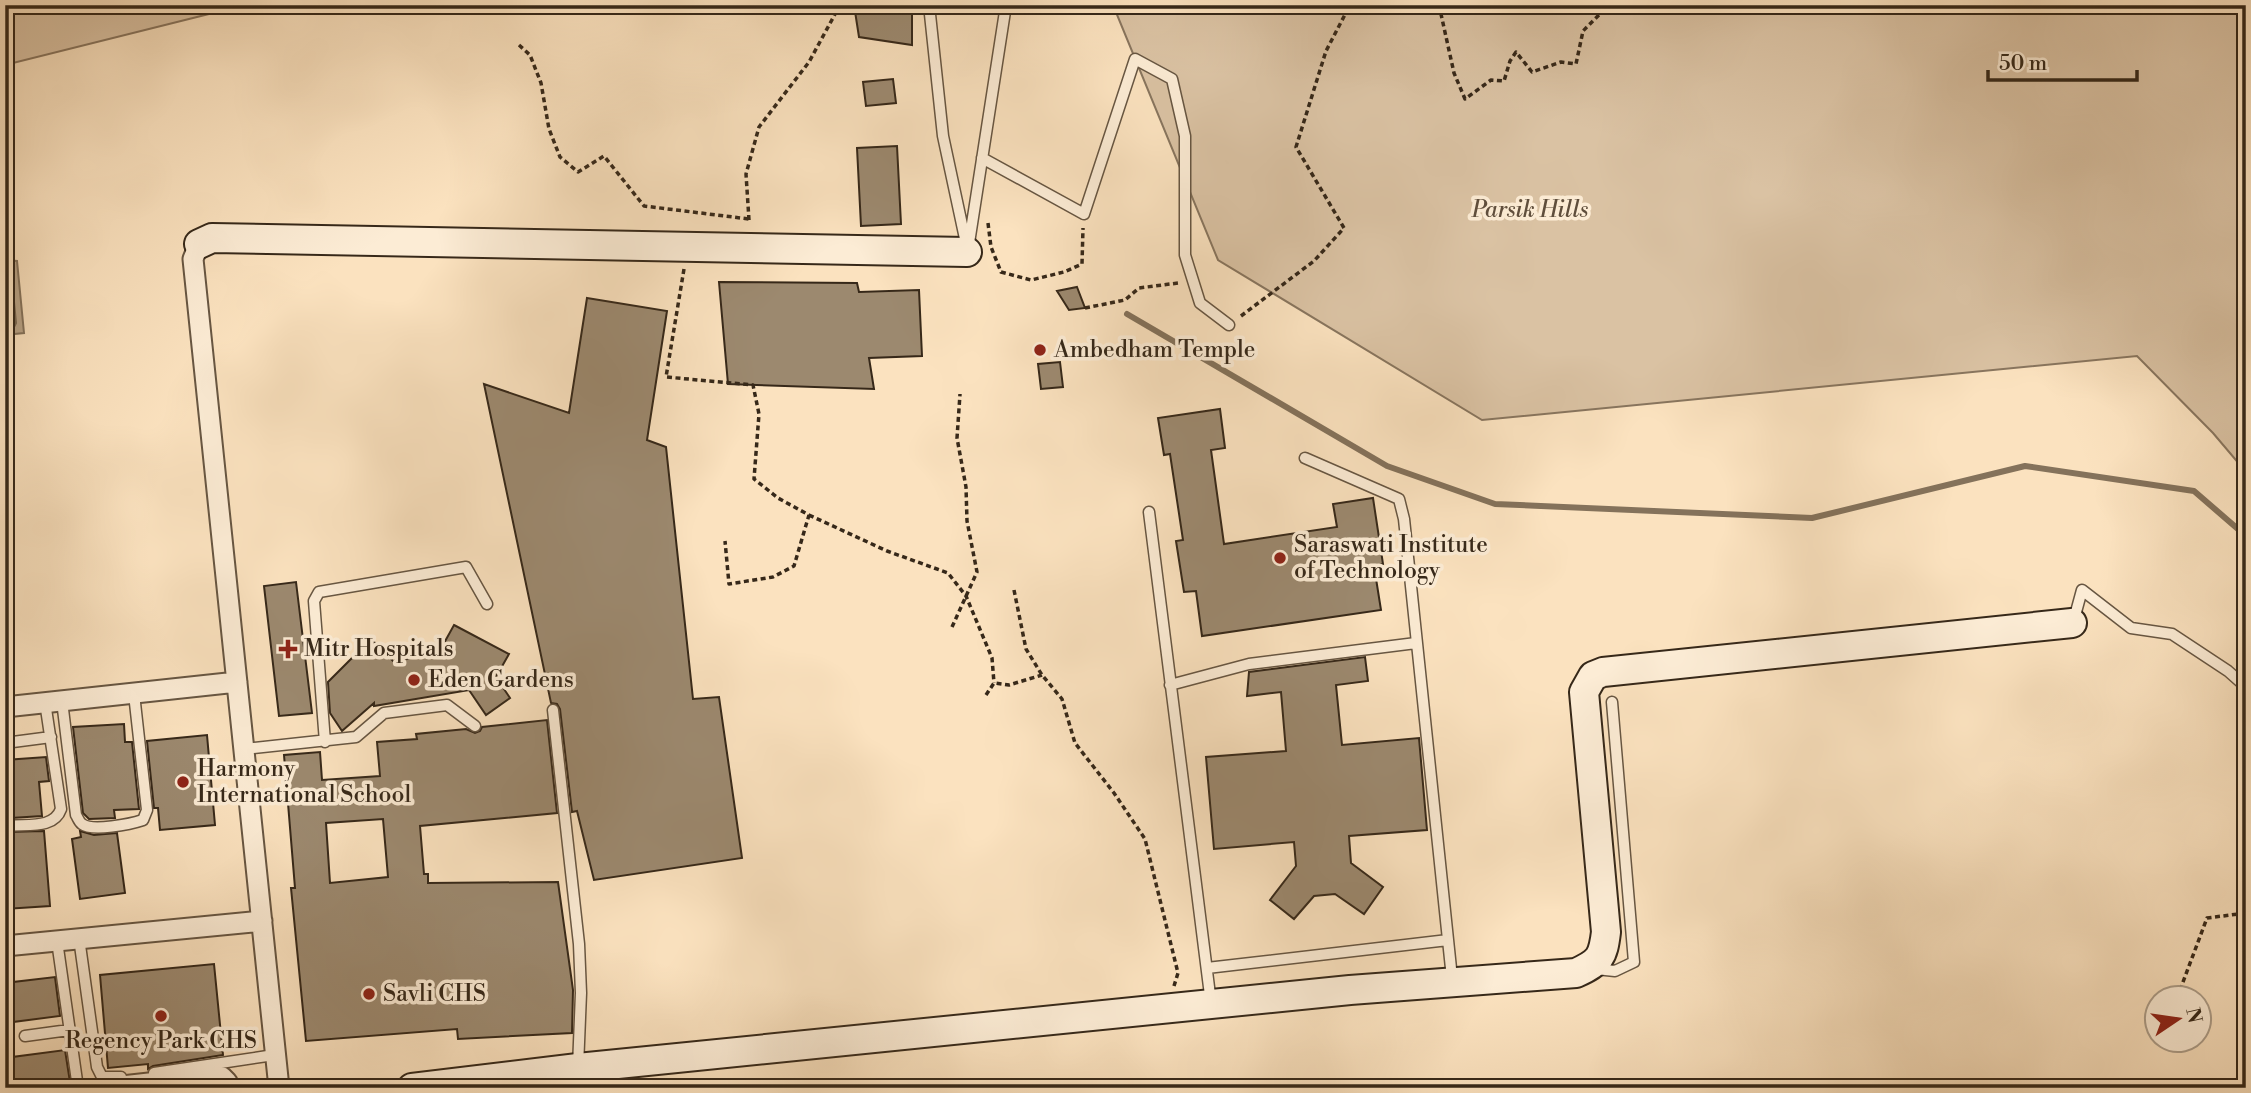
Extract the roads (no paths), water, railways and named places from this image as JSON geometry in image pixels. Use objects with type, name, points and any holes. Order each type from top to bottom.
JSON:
[{"type":"street","points":[[279,1088],[193,259],[199,244],[212,238],[967,252]]},
{"type":"street","points":[[412,1088],[578,1068],[1167,1008],[1576,973],[1595,965],[1603,952],[1606,932],[1584,692],[1592,676],[1603,672],[2072,623]]},
{"type":"street","points":[[5,706],[237,682]]},
{"type":"street","points":[[5,946],[262,920]]},
{"type":"street","points":[[104,1088],[212,1076],[222,1077],[228,1082],[228,1088]]},
{"type":"lane","points":[[929,5],[943,136],[967,252]]},
{"type":"lane","points":[[967,252],[1006,5]]},
{"type":"lane","points":[[982,158],[1084,214],[1135,59],[1172,79],[1185,136],[1185,255],[1200,303],[1229,325]]},
{"type":"lane","points":[[1305,458],[1399,499],[1404,519],[1453,982]]},
{"type":"lane","points":[[1149,512],[1211,1004]]},
{"type":"lane","points":[[326,742],[314,601],[319,592],[466,567],[487,604]]},
{"type":"lane","points":[[2072,623],[2082,590],[2131,628],[2172,634],[2228,671],[2246,687]]},
{"type":"lane","points":[[1170,685],[1250,664],[1416,643]]},
{"type":"lane","points":[[53,701],[76,815],[83,825],[93,828],[132,824],[143,820],[147,810],[134,694]]},
{"type":"lane","points":[[5,824],[9,826],[52,822],[61,809],[51,737],[53,701]]},
{"type":"lane","points":[[1587,968],[1615,971],[1634,962],[1612,702]]},
{"type":"lane","points":[[244,749],[356,737],[384,713],[447,705],[475,726]]},
{"type":"lane","points":[[553,710],[579,944],[581,993],[578,1068]]},
{"type":"lane","points":[[5,743],[51,737]]},
{"type":"lane","points":[[79,939],[97,1067],[102,1077],[113,1079],[274,1055]]},
{"type":"lane","points":[[1207,968],[1448,940]]},
{"type":"lane","points":[[57,941],[78,1088]]},
{"type":"lane","points":[[24,1036],[69,1030]]},
{"type":"water","points":[[5,260],[17,261],[24,333],[5,335]]},
{"type":"waterway","points":[[1127,314],[1387,466],[1495,504],[1812,518],[2025,466],[2194,491],[2246,536]]},
{"type":"place","name":"Ambedham Temple","points":[[1040,350]]},
{"type":"place","name":"Saraswati Institute of Technology","points":[[1280,558]]},
{"type":"place","name":"Mitr Hospitals","points":[[288,649]]},
{"type":"place","name":"Eden Gardens","points":[[414,680]]},
{"type":"place","name":"Harmony International School","points":[[183,782]]},
{"type":"place","name":"Savli CHS","points":[[369,994]]},
{"type":"place","name":"Regency Park CHS","points":[[161,1016]]},
{"type":"park label","name":"Parsik Hills","points":[[1530,210]]}]
